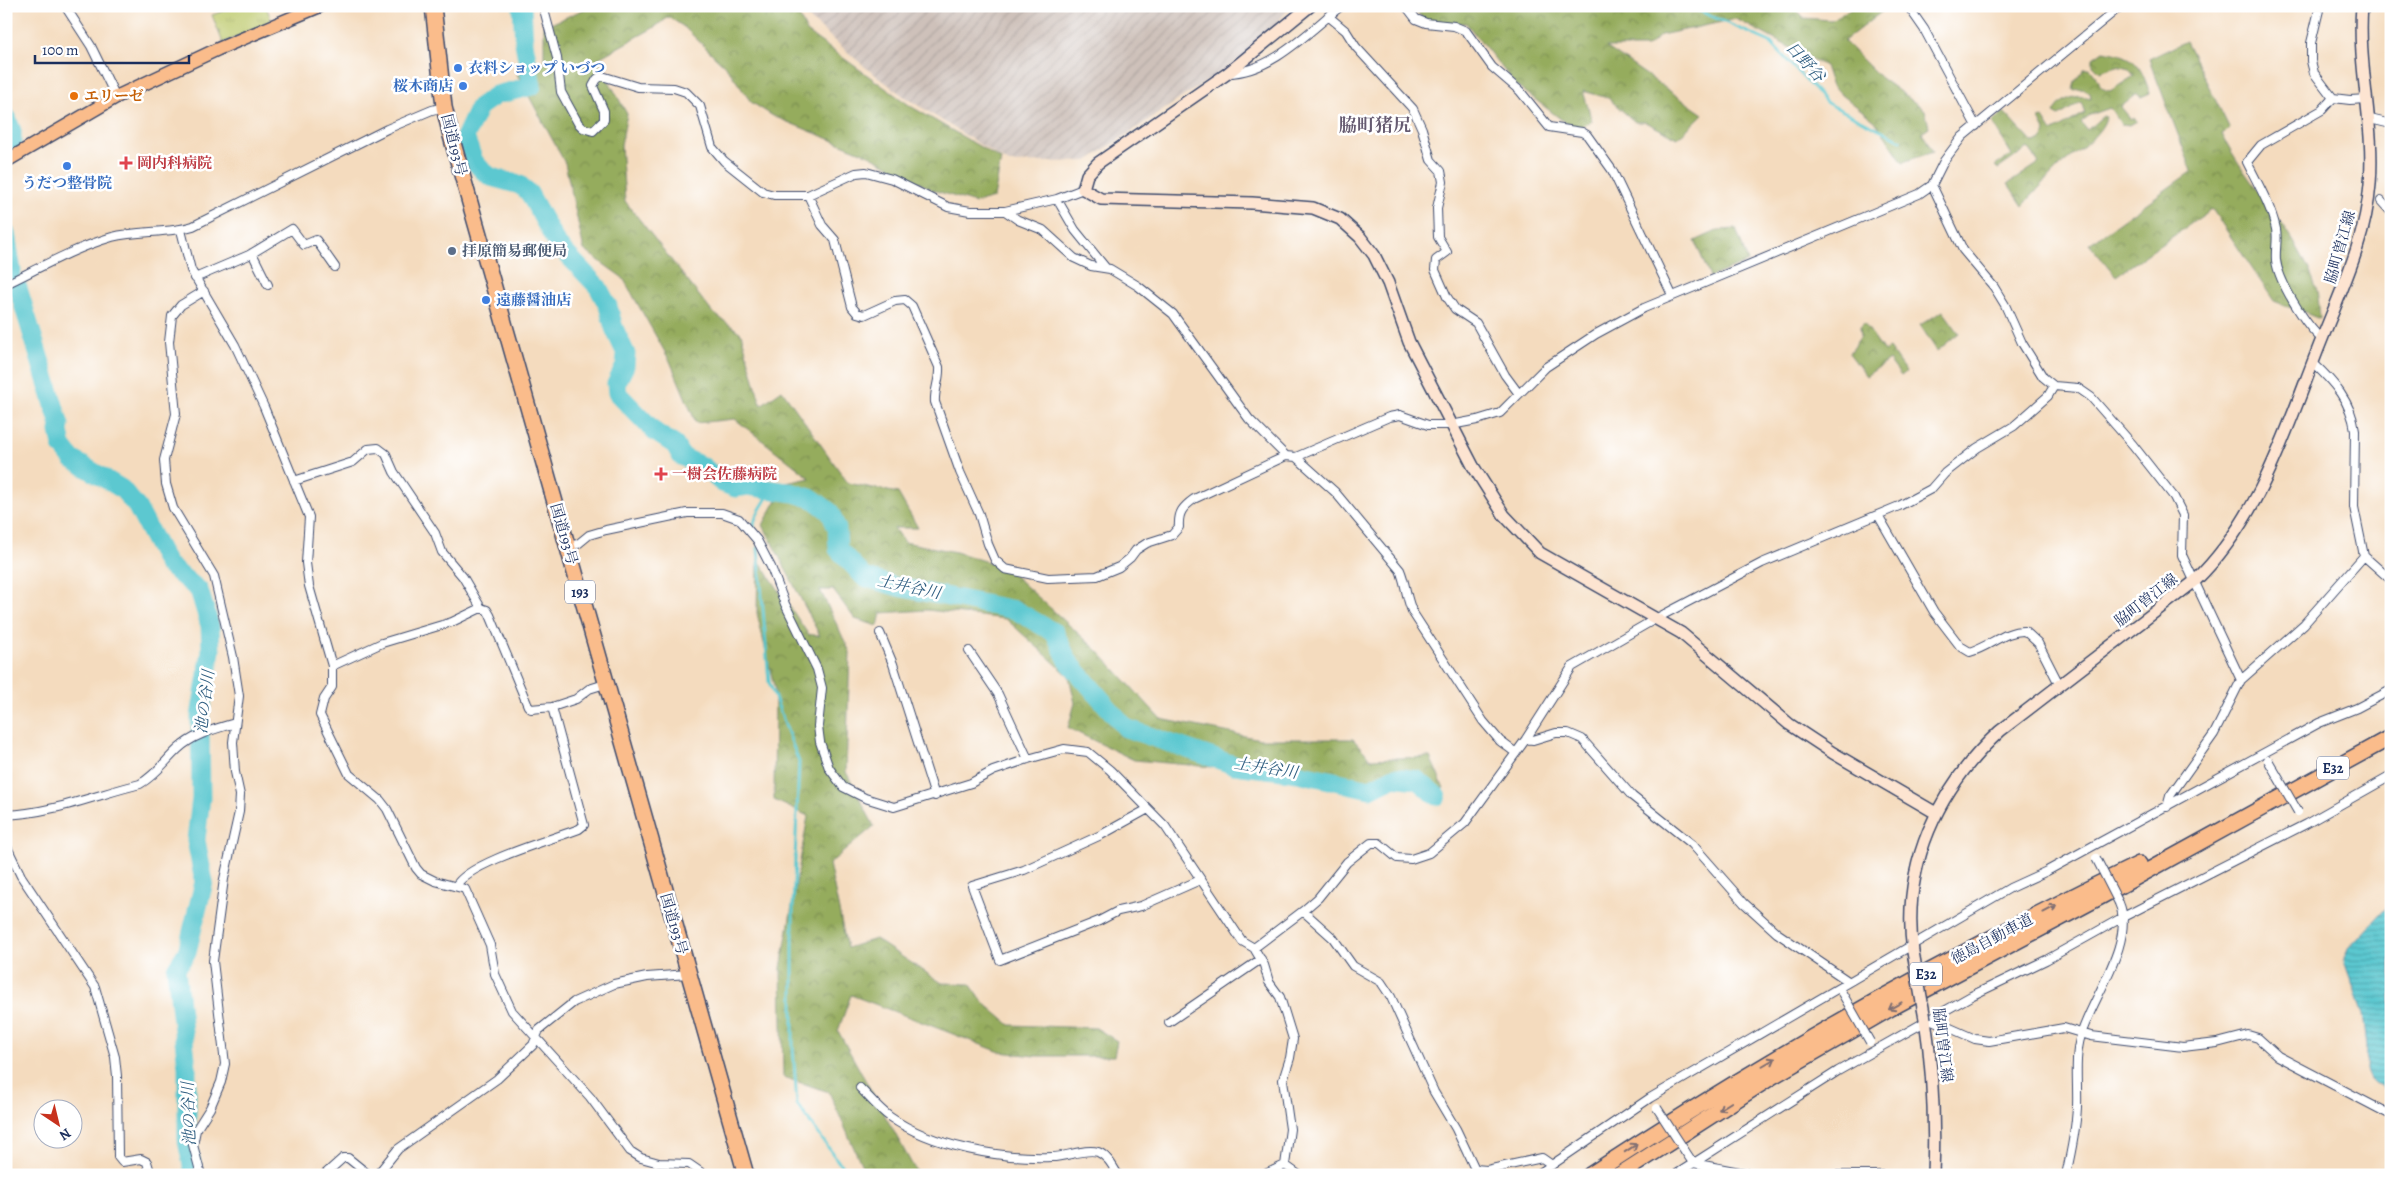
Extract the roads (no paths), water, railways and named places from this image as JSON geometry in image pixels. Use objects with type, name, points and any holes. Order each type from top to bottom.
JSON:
[{"type":"highway","name":"国道193号","points":[[433,6],[444,108],[460,171],[746,1175]]},
{"type":"highway","name":"徳島自動車道","points":[[1619,1175],[1773,1076],[1891,1008],[2100,897],[2391,737]]},
{"type":"highway","name":"徳島自動車道","points":[[1590,1175],[1765,1064],[1885,996],[2095,886],[2276,799]]},
{"type":"main road","points":[[6,161],[116,97],[218,49],[320,6]]},
{"type":"street","points":[[66,6],[91,46],[116,97]]},
{"type":"street","points":[[543,6],[557,58],[561,92],[573,115],[584,128],[594,131],[604,120],[604,111],[593,86],[596,78],[602,76],[638,87],[674,88],[686,92],[700,106],[708,140],[724,161],[763,192],[774,195],[808,195],[856,173],[866,172],[892,179],[948,207],[970,211],[1006,211],[1057,199],[1083,189]]},
{"type":"street","points":[[1083,189],[1087,175],[1098,163],[1228,73],[1310,6]]},
{"type":"street","points":[[1228,73],[1246,72],[1270,60],[1311,32],[1341,6]]},
{"type":"street","points":[[1406,6],[1416,19],[1426,23],[1454,26],[1466,31],[1496,71],[1520,91],[1549,127],[1582,132],[1588,135],[1612,170],[1672,295]]},
{"type":"street","points":[[1908,6],[1924,29],[1976,126]]},
{"type":"street","points":[[808,195],[822,225],[835,240],[852,307],[857,313],[864,315],[896,301],[905,300],[912,306],[940,367],[940,377],[934,393],[935,402],[995,560],[1005,569],[1048,578],[1097,576],[1119,567],[1136,550],[1147,543],[1172,535],[1179,527],[1178,516],[1183,507],[1194,499],[1286,456],[1296,457],[1389,417],[1400,415],[1428,425],[1451,425],[1500,413],[1546,367],[1596,334],[1672,295],[1919,194],[1932,185],[1954,147],[1976,126],[2121,6]]},
{"type":"street","points":[[2320,6],[2310,44],[2314,73],[2333,98],[2367,99]]},
{"type":"street","name":"脇町曽江線","points":[[1933,1175],[1935,1120],[1933,1072],[1928,1021],[1912,948],[1910,918],[1915,876],[1924,842],[1936,813],[1955,780],[1975,754],[2000,731],[2195,581],[2213,563],[2238,532],[2260,493],[2345,286],[2363,228],[2370,185],[2370,119],[2361,28],[2362,6]]},
{"type":"street","points":[[1328,16],[1346,31],[1356,47],[1413,109],[1422,129],[1431,160],[1441,171],[1438,237],[1447,252],[1436,260],[1435,270],[1455,309],[1476,323],[1484,334],[1505,374],[1519,394]]},
{"type":"street","points":[[2322,339],[2313,332],[2297,308],[2278,268],[2276,232],[2270,209],[2247,162],[2261,145],[2322,110],[2333,98]]},
{"type":"street","points":[[6,284],[52,260],[113,237],[181,230],[215,215],[386,129],[432,110],[444,108]]},
{"type":"street","points":[[2370,119],[2391,124]]},
{"type":"street","points":[[1932,185],[1963,250],[1994,287],[2005,305],[2022,343],[2043,377],[2054,386],[2078,388],[2092,397],[2134,445],[2174,497],[2183,515],[2182,555],[2242,680]]},
{"type":"street","points":[[1083,189],[1101,199],[1252,203],[1313,208],[1340,219],[1360,237],[1374,254],[1388,283],[1409,342],[1473,466],[1504,515],[1540,554],[1657,618],[1711,656],[1789,724],[1833,753],[1936,813]]},
{"type":"street","points":[[1057,199],[1075,230],[1104,267],[1138,286],[1173,314],[1249,419],[1286,456]]},
{"type":"street","points":[[2381,201],[2391,212]]},
{"type":"street","points":[[1006,211],[1018,220],[1043,230],[1074,258],[1091,266],[1104,267]]},
{"type":"street","points":[[195,278],[252,253],[292,229],[304,245],[316,240],[334,267]]},
{"type":"street","points":[[181,230],[195,278],[223,321],[264,407],[308,518],[306,563],[309,586],[332,666],[332,687],[324,699],[320,715],[349,774],[388,809],[409,856],[421,874],[435,881],[465,889],[471,898],[490,946],[500,989],[512,1011],[537,1036],[590,1097],[630,1151],[641,1158],[659,1163],[689,1164],[705,1175]]},
{"type":"street","points":[[252,253],[268,285]]},
{"type":"street","points":[[201,1175],[192,1145],[196,1130],[210,1108],[221,1082],[225,1064],[212,961],[224,879],[239,812],[240,795],[235,772],[233,742],[239,696],[233,657],[214,576],[173,508],[166,484],[164,460],[176,414],[169,342],[172,316],[181,305],[204,291]]},
{"type":"street","points":[[2314,363],[2340,391],[2353,418],[2355,430],[2354,507],[2364,556],[2391,580]]},
{"type":"street","points":[[1254,948],[1318,898],[1346,862],[1371,843],[1379,843],[1397,858],[1411,859],[1429,853],[1464,823],[1526,739],[1572,667],[1657,618],[1762,563],[1878,515],[1931,488],[1977,448],[2014,426],[2048,396],[2054,386]]},
{"type":"street","points":[[294,481],[353,462],[368,448],[378,448],[386,454],[394,472],[435,533],[442,552],[463,577],[481,608],[487,610],[490,615],[528,706],[531,709],[552,707],[576,699],[589,689],[605,684]]},
{"type":"street","points":[[1296,457],[1335,492],[1400,570],[1406,583],[1407,601],[1413,613],[1483,722],[1500,741],[1516,753]]},
{"type":"street","points":[[568,546],[578,544],[589,535],[606,530],[687,513],[722,514],[739,519],[757,540],[817,669],[822,688],[818,726],[820,742],[829,768],[843,788],[879,803],[894,807],[935,796],[1028,759],[1064,749],[1088,752],[1110,770],[1165,826],[1242,941],[1254,948],[1261,959],[1270,982],[1280,997],[1293,1038],[1290,1058],[1283,1080],[1290,1130],[1285,1165]]},
{"type":"street","points":[[1878,515],[1934,612],[1960,646],[1970,652],[1981,649],[2014,630],[2025,631],[2038,643],[2060,686]]},
{"type":"street","points":[[2167,807],[2170,796],[2214,734],[2242,680],[2304,624],[2364,556]]},
{"type":"street","points":[[332,666],[346,662],[382,643],[452,622],[481,608]]},
{"type":"street","points":[[880,633],[893,664],[935,796]]},
{"type":"street","points":[[969,651],[998,694],[1028,759]]},
{"type":"street","points":[[1538,1175],[1650,1098],[1840,990],[1848,981],[1912,948],[2089,846],[2266,756],[2319,723],[2357,708],[2391,690]]},
{"type":"street","points":[[456,886],[466,874],[504,856],[579,830],[584,825],[552,707]]},
{"type":"street","points":[[6,815],[25,814],[72,804],[140,784],[150,778],[179,747],[201,734],[235,723]]},
{"type":"street","points":[[1526,739],[1533,740],[1568,733],[1582,739],[1632,796],[1692,844],[1744,903],[1777,933],[1848,981]]},
{"type":"street","points":[[2266,756],[2306,824]]},
{"type":"street","points":[[1675,1175],[1875,1050],[1972,996],[2046,960],[2125,916],[2306,824],[2391,776]]},
{"type":"street","points":[[1148,809],[1101,835],[1024,870],[972,886],[1000,960],[1200,880]]},
{"type":"street","points":[[6,844],[21,876],[95,987],[115,1057],[118,1157],[122,1162],[141,1159],[147,1162],[151,1175]]},
{"type":"street","points":[[2066,1175],[2077,1109],[2078,1052],[2081,1034],[2120,943],[2125,916],[2089,846]]},
{"type":"street","points":[[1303,911],[1334,938],[1354,966],[1381,982],[1392,997],[1434,1092],[1456,1129],[1475,1170],[1487,1170],[1542,1158],[1552,1165]]},
{"type":"street","points":[[1169,1022],[1261,959]]},
{"type":"street","points":[[377,1175],[398,1149],[497,1079],[533,1045],[539,1030],[574,1002],[614,984],[648,977],[688,974]]},
{"type":"street","points":[[1840,990],[1875,1050]]},
{"type":"street","points":[[1928,1021],[1975,1039],[1989,1041],[2064,1028],[2081,1034],[2182,1047],[2217,1043],[2248,1035],[2258,1038],[2278,1056],[2391,1115]]},
{"type":"street","points":[[860,1088],[892,1118],[924,1136],[952,1145],[1017,1156],[1053,1157],[1096,1152],[1105,1156],[1118,1175]]},
{"type":"street","points":[[1650,1098],[1693,1163],[1756,1175]]},
{"type":"street","points":[[324,1175],[343,1158],[348,1158],[369,1175]]},
{"type":"street","points":[[1263,1175],[1285,1165]]},
{"type":"street","points":[[1285,1165],[1299,1175]]},
{"type":"street","points":[[1831,1175],[1916,1175]]},
{"type":"water","points":[[2391,903],[2391,1088],[2384,1089],[2370,1079],[2366,1070],[2367,1046],[2363,1014],[2344,961],[2348,949]]},
{"type":"waterway","name":"土井谷川","points":[[522,6],[524,43],[532,86],[496,95],[479,107],[465,137],[474,161],[482,170],[491,177],[520,185],[529,193],[557,244],[598,287],[608,306],[614,328],[626,354],[625,366],[616,384],[617,393],[655,432],[675,445],[681,456],[704,467],[722,483],[735,488],[748,486],[794,493],[813,499],[830,512],[837,529],[838,549],[864,577],[898,587],[1015,610],[1055,633],[1068,661],[1126,728],[1234,765],[1298,773],[1370,789],[1394,777],[1417,780],[1437,796]]},
{"type":"waterway","name":"日野谷","points":[[1688,6],[1770,42],[1827,103],[1901,140]]},
{"type":"waterway","name":"池の谷川","points":[[6,116],[12,131],[12,145]]},
{"type":"waterway","name":"池の谷川","points":[[6,233],[12,271]]},
{"type":"waterway","name":"池の谷川","points":[[18,288],[60,425],[59,431],[62,446],[72,459],[122,489],[137,507],[167,564],[199,590],[210,626],[211,651],[200,716],[201,798],[196,840],[204,882],[187,952],[176,969],[187,1067],[187,1141],[194,1175]]},
{"type":"waterway","points":[[754,533],[756,516],[771,490]]},
{"type":"waterway","points":[[758,548],[769,682],[799,762],[793,908],[793,1047],[797,1104],[848,1175]]},
{"type":"place","name":"衣料ショップ いづつ","points":[[458,68]]},
{"type":"place","name":"桜木商店","points":[[463,86]]},
{"type":"place","name":"エリーゼ","points":[[74,96]]},
{"type":"place","name":"岡内科病院","points":[[126,163]]},
{"type":"place","name":"うだつ整骨院","points":[[67,166]]},
{"type":"place","name":"拝原簡易郵便局","points":[[452,251]]},
{"type":"place","name":"遠藤醤油店","points":[[486,300]]},
{"type":"place","name":"一樹会佐藤病院","points":[[661,474]]},
{"type":"district","name":"脇町猪尻","points":[[1375,125]]}]
